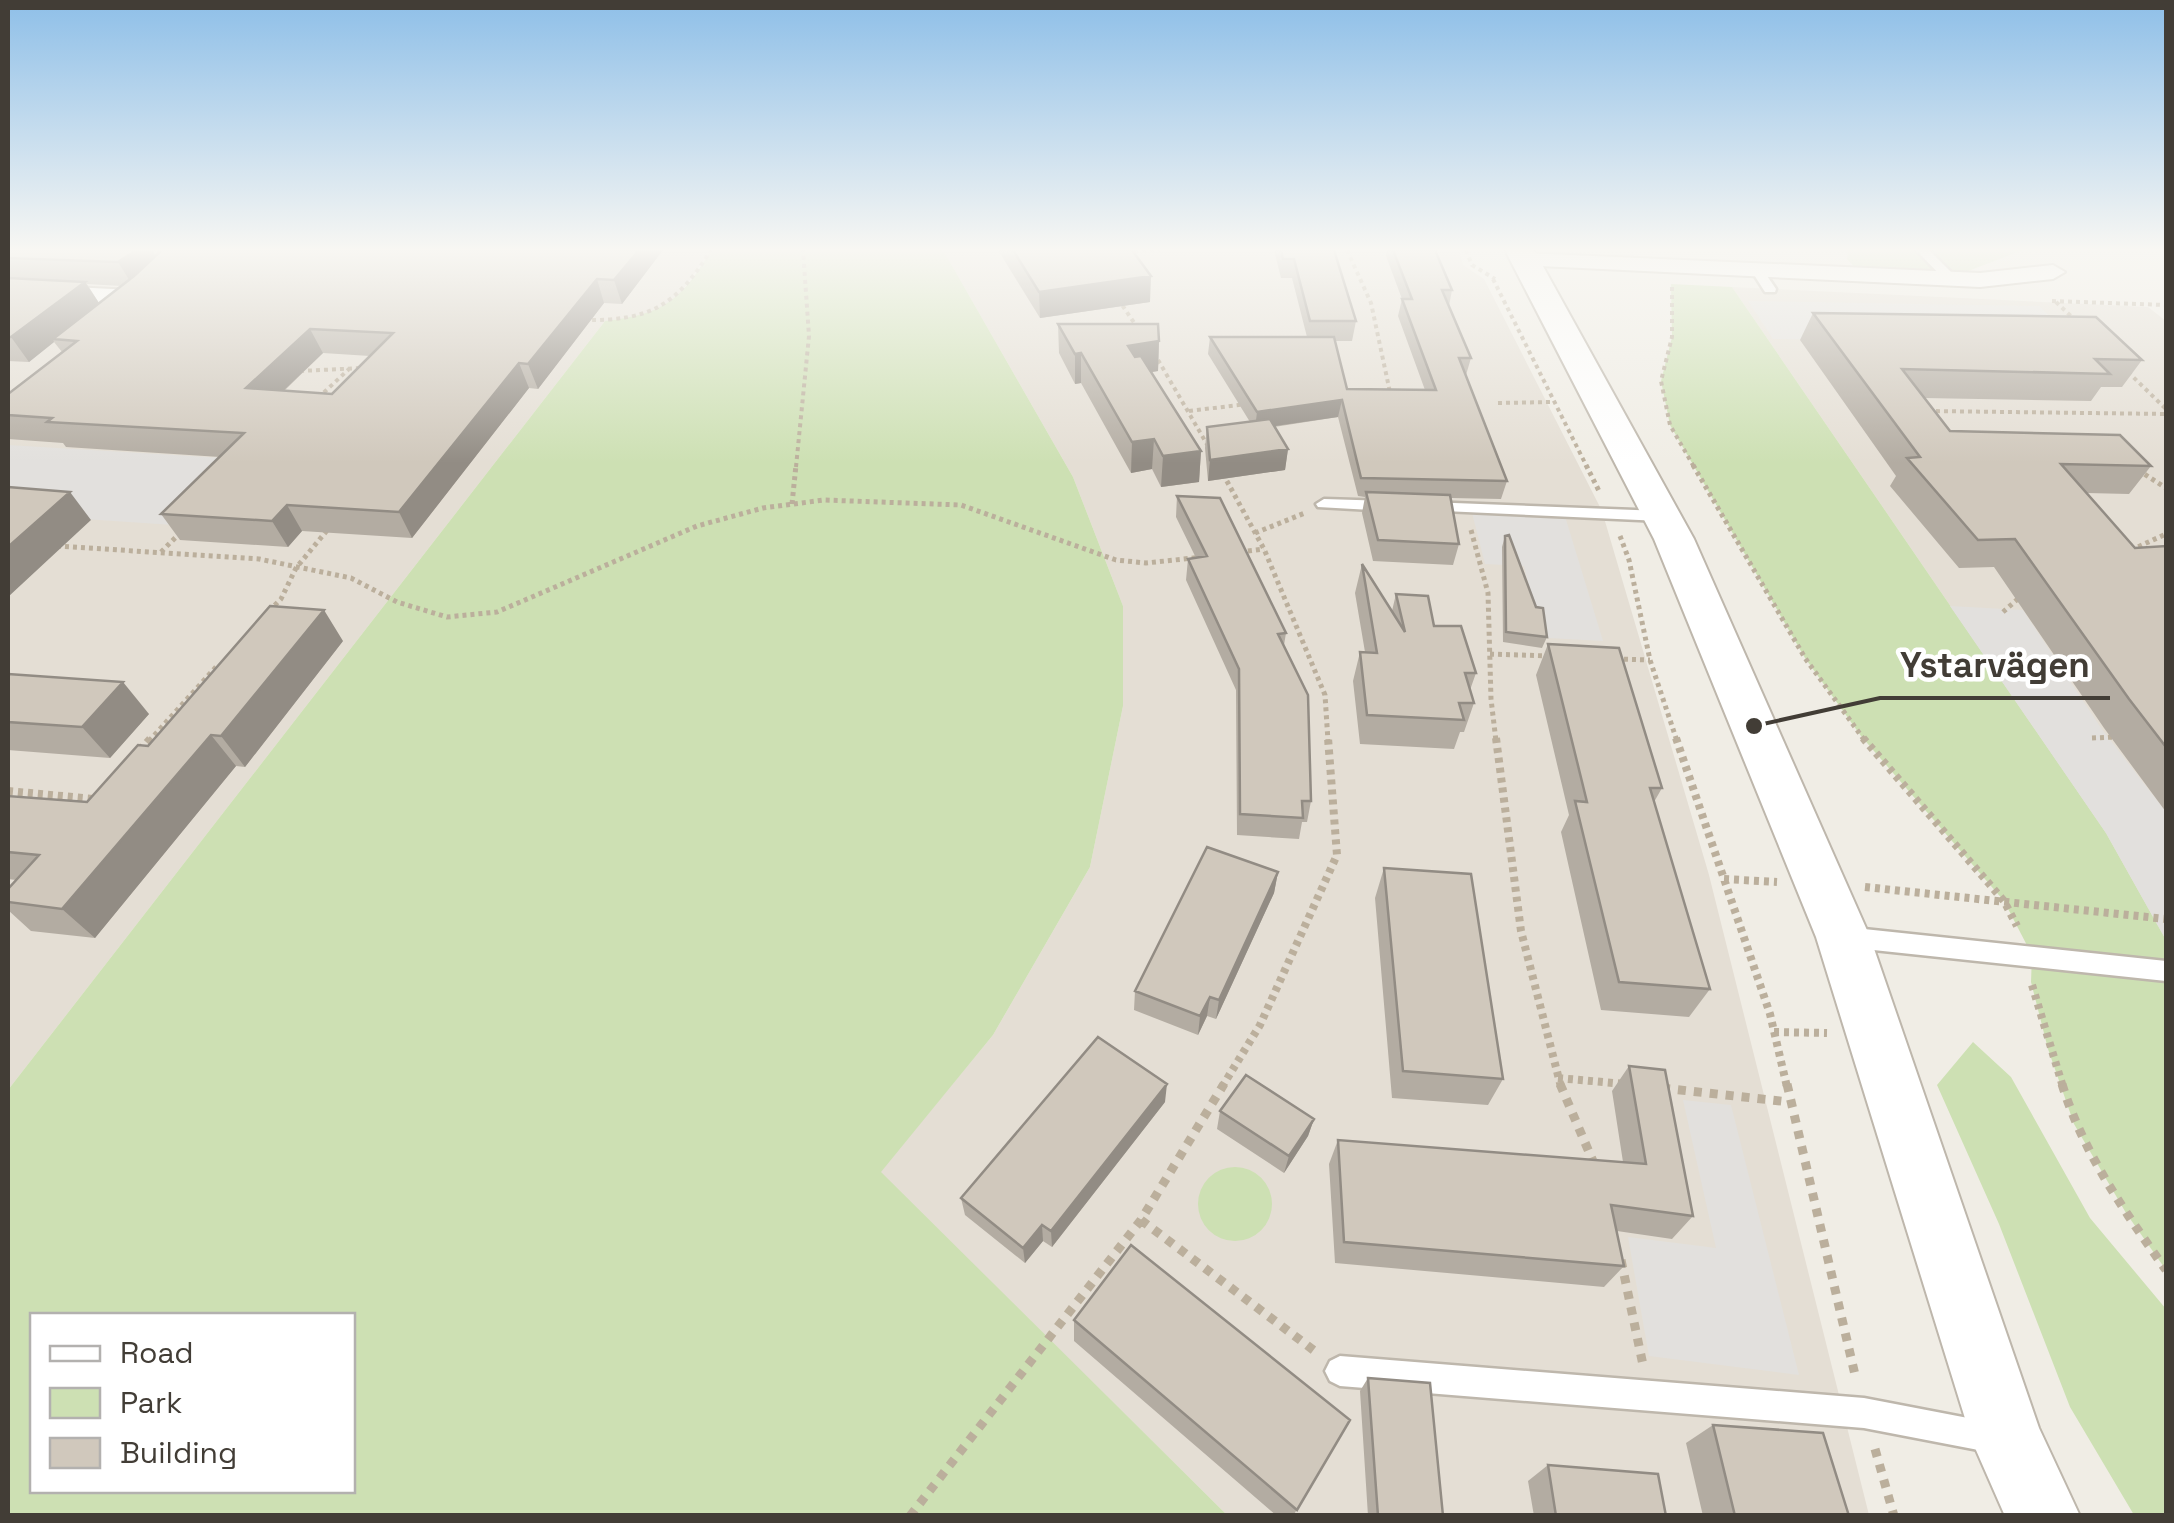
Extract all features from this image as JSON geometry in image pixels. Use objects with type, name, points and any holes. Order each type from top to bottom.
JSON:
[{"type":"street","points":[[86,334],[103,321]]},
{"type":"street","points":[[1541,321],[1844,936],[2008,1441],[2043,1516]]},
{"type":"lane","points":[[1324,504],[1399,506]]},
{"type":"lane","points":[[1418,506],[1636,515]]},
{"type":"lane","points":[[1844,936],[2166,971]]},
{"type":"lane","points":[[1340,1371],[1864,1413],[2008,1441]]},
{"type":"path","points":[[792,504],[808,321]]},
{"type":"path","points":[[910,1516],[1142,1220],[1260,1025],[1337,855],[1325,696],[1264,549],[1189,411],[1132,321]]},
{"type":"path","points":[[1377,321],[1392,403],[1378,403]]},
{"type":"path","points":[[1529,321],[1553,402],[1636,515],[1629,560],[1650,660],[1774,1032],[1864,1413],[1894,1516]]},
{"type":"path","points":[[1672,321],[1661,381],[1670,426],[1805,658],[1861,736],[2004,901],[2032,956],[2031,982],[2048,1049],[2074,1124],[2126,1213],[2166,1270]]},
{"type":"path","points":[[309,408],[350,368]]},
{"type":"path","points":[[282,370],[368,369]]},
{"type":"path","points":[[2128,372],[2166,412]]},
{"type":"path","points":[[1498,403],[1553,402]]},
{"type":"path","points":[[1189,411],[1256,404]]},
{"type":"path","points":[[1933,422],[1924,410],[2166,412]]},
{"type":"path","points":[[2124,460],[2166,488]]},
{"type":"path","points":[[46,545],[259,559],[350,578],[396,602],[447,618],[497,612],[698,526],[792,504],[897,500],[961,505],[1116,560],[1146,563],[1205,556]]},
{"type":"path","points":[[1255,533],[1324,504]]},
{"type":"path","points":[[1465,508],[1488,593],[1492,699],[1521,931],[1557,1078],[1601,1179]]},
{"type":"path","points":[[268,613],[281,599],[296,568],[333,523]]},
{"type":"path","points":[[160,552],[187,526]]},
{"type":"path","points":[[2134,564],[2122,553],[2166,534]]},
{"type":"path","points":[[1224,554],[1264,549]]},
{"type":"path","points":[[2003,612],[2032,586]]},
{"type":"path","points":[[1490,654],[1564,656]]},
{"type":"path","points":[[134,756],[227,656]]},
{"type":"path","points":[[1598,658],[1650,660]]},
{"type":"path","points":[[2092,738],[2129,737]]},
{"type":"path","points":[[82,814],[107,784]]},
{"type":"path","points":[[8,791],[94,799]]},
{"type":"path","points":[[1724,879],[2004,901],[2166,919]]},
{"type":"path","points":[[1774,1032],[1827,1032]]},
{"type":"path","points":[[1557,1078],[1632,1085]]},
{"type":"path","points":[[1651,1087],[1789,1102]]},
{"type":"path","points":[[1142,1220],[1340,1371]]},
{"type":"path","points":[[1620,1250],[1649,1396]]},
{"type":"shaded area","points":[[8,321],[605,321],[8,1090]]},
{"type":"shaded area","points":[[984,321],[1505,321],[1602,511],[1709,875],[1869,1515],[1227,1515],[880,1172],[993,1035],[1090,867],[1123,706],[1123,606],[1073,477]]},
{"type":"shaded area","points":[[1755,321],[2166,321],[2166,940],[2106,833]]},
{"type":"shaded area","points":[[1761,321],[2055,321],[2079,344],[1773,339]]},
{"type":"shaded area","points":[[8,445],[240,459],[174,525],[8,514]]},
{"type":"shaded area","points":[[1471,509],[1564,513],[1603,641],[1548,638],[1543,611],[1534,609],[1524,566],[1485,564]]},
{"type":"shaded area","points":[[1950,606],[2023,610],[2101,728],[2166,812],[2166,940],[2106,833]]},
{"type":"shaded area","points":[[1683,1100],[1731,1105],[1799,1375],[1649,1356],[1628,1237],[1716,1248]]},
{"type":"green space","points":[[605,321],[984,321],[1073,477],[1123,606],[1123,706],[1090,867],[993,1035],[881,1172],[1227,1515],[8,1515],[8,1090]]},
{"type":"green space","points":[[1672,321],[1755,321],[2106,833],[2166,940],[2166,1270],[2126,1213],[2074,1124],[2048,1049],[2031,982],[2032,955],[2004,901],[1861,736],[1805,658],[1670,425],[1661,381],[1672,337]]},
{"type":"green space","points":[[1973,1042],[2011,1077],[2090,1218],[2166,1309],[2166,1515],[2134,1515],[2070,1407],[1999,1224],[1937,1085]]},
{"type":"green space","points":[[1235,1167],[1261,1178],[1272,1204],[1261,1230],[1235,1241],[1209,1230],[1198,1204],[1209,1178]]},
{"type":"building","points":[[8,321],[32,321],[11,337]]},
{"type":"building","points":[[76,321],[563,321],[528,364],[519,363],[399,512],[287,505],[272,521],[161,514],[244,433],[47,422],[52,418],[8,415],[8,394],[77,341],[53,339]],"holes":[[[310,329],[393,333],[332,394],[246,388]]]},
{"type":"building","points":[[1410,321],[1455,321],[1471,358],[1459,358],[1507,481],[1361,478],[1342,400],[1257,412],[1210,337],[1334,337],[1347,389],[1436,390]]},
{"type":"building","points":[[1819,321],[2100,321],[2142,360],[2095,359],[2110,374],[1902,369],[1950,431],[2120,435],[2151,466],[2061,464],[2135,548],[2166,546],[2166,747],[2015,539],[1978,540],[1907,458],[1920,457]]},
{"type":"building","points":[[1058,324],[1158,324],[1159,341],[1128,346],[1135,357],[1141,356],[1201,451],[1163,456],[1154,439],[1132,442],[1081,353],[1075,354]]},
{"type":"building","points":[[1270,419],[1288,449],[1210,460],[1207,427]]},
{"type":"building","points":[[8,487],[70,492],[8,547]]},
{"type":"building","points":[[1366,492],[1450,495],[1459,544],[1378,540]]},
{"type":"building","points":[[1177,496],[1220,498],[1286,633],[1278,634],[1308,695],[1311,801],[1302,801],[1303,818],[1240,814],[1239,669],[1188,559],[1207,556]]},
{"type":"building","points":[[1509,535],[1536,607],[1543,608],[1547,637],[1506,632],[1505,536]]},
{"type":"building","points":[[1362,564],[1405,632],[1396,594],[1428,596],[1434,626],[1461,626],[1476,673],[1465,673],[1474,703],[1459,703],[1464,720],[1367,715],[1360,652],[1377,653]]},
{"type":"building","points":[[270,606],[324,610],[221,736],[211,735],[62,909],[8,902],[8,889],[39,855],[8,852],[8,796],[87,802],[138,745],[148,746]]},
{"type":"building","points":[[1548,644],[1619,648],[1662,788],[1650,788],[1710,989],[1619,982],[1575,801],[1587,802]]},
{"type":"building","points":[[8,674],[123,682],[82,727],[8,722]]},
{"type":"building","points":[[1207,847],[1278,872],[1219,1000],[1210,997],[1200,1016],[1135,991]]},
{"type":"building","points":[[1384,868],[1471,874],[1503,1079],[1403,1071]]},
{"type":"building","points":[[1098,1037],[1167,1084],[1051,1231],[1042,1225],[1023,1248],[961,1198]]},
{"type":"building","points":[[1629,1066],[1665,1070],[1693,1216],[1611,1205],[1624,1266],[1344,1242],[1338,1140],[1646,1164]]},
{"type":"building","points":[[1246,1075],[1314,1119],[1289,1156],[1220,1111]]},
{"type":"building","points":[[1131,1245],[1350,1420],[1297,1510],[1074,1320]]},
{"type":"building","points":[[1368,1378],[1430,1383],[1443,1516],[1378,1516]]},
{"type":"building","points":[[1713,1425],[1823,1433],[1849,1516],[1735,1516]]},
{"type":"building","points":[[1548,1465],[1658,1474],[1666,1516],[1556,1516]]},
{"type":"place","name":"Ystarvägen","points":[[1754,726]]}]
